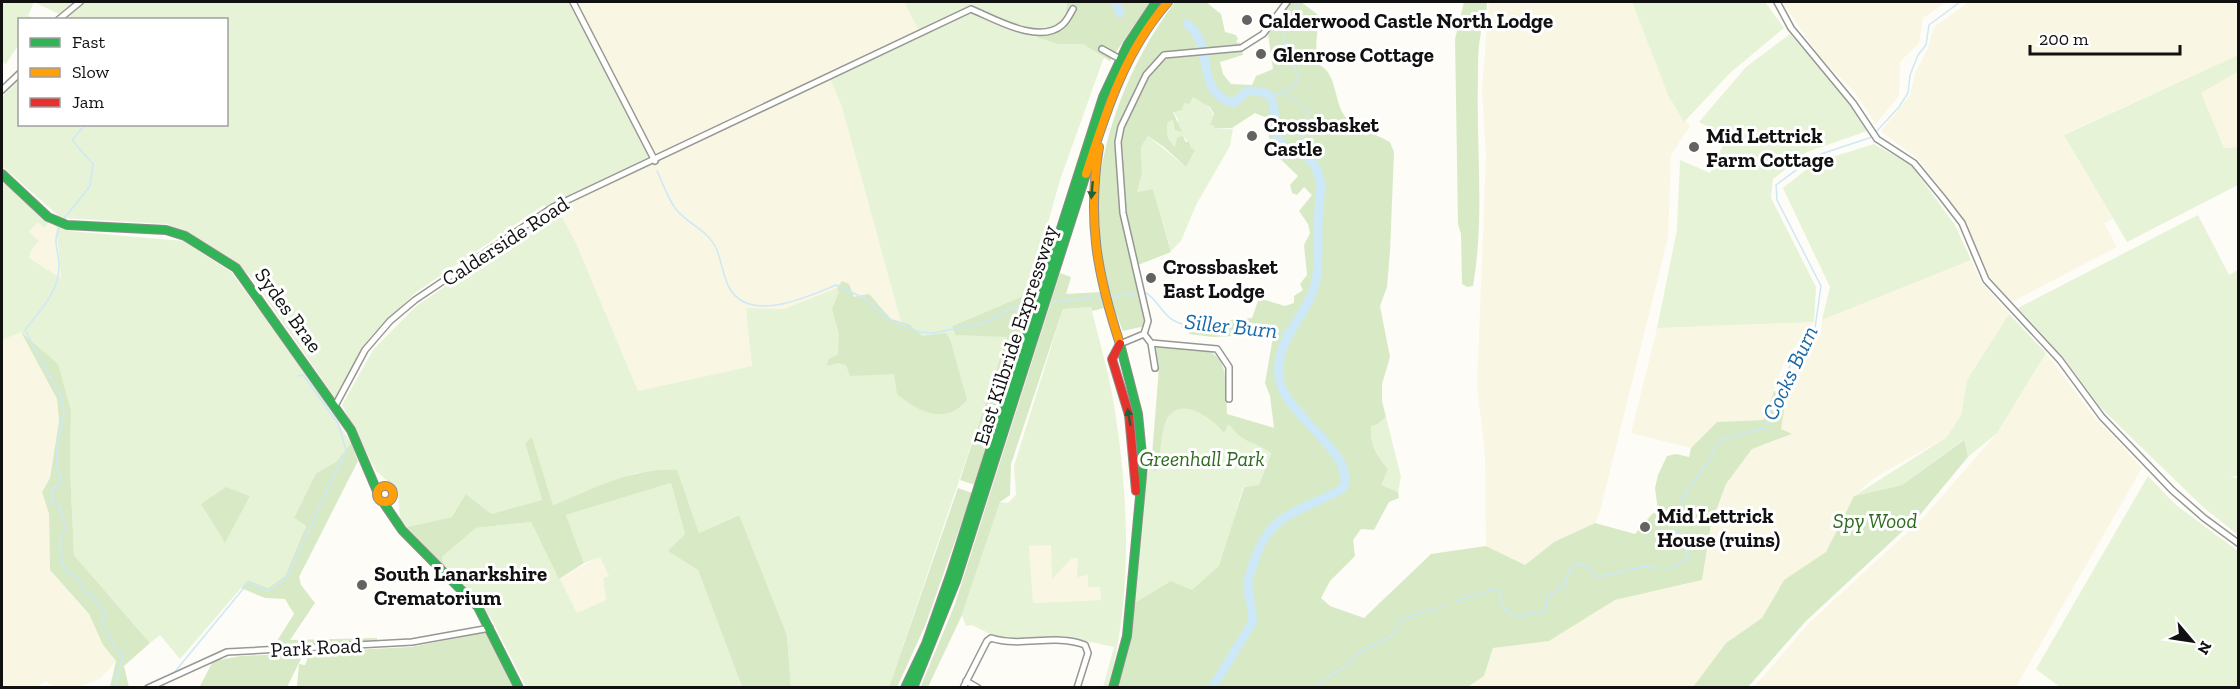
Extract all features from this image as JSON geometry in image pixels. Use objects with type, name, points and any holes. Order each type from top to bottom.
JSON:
[{"type":"main road","name":"East Kilbride Expressway","points":[[905,687],[926,644],[951,573],[1103,97],[1120,59],[1156,2]]},
{"type":"main road","name":"East Kilbride Expressway","points":[[913,687],[956,581],[1106,112],[1141,36],[1168,2]]},
{"type":"main road","points":[[1106,112],[1092,188],[1091,214],[1096,264],[1138,414],[1143,465],[1127,636],[1113,687]]},
{"type":"main road","name":"Sydes Brae","points":[[2,174],[48,216],[67,225],[166,230],[185,236],[236,268],[351,430],[377,491]]},
{"type":"main road","points":[[372,476],[388,487],[393,496],[394,516]]},
{"type":"main road","points":[[388,487],[382,487],[377,491],[378,498],[394,516],[402,530],[478,607],[519,687]]},
{"type":"main road","points":[[383,502],[391,500],[393,496]]},
{"type":"street","points":[[60,18],[80,2]]},
{"type":"street","points":[[573,2],[655,161]]},
{"type":"street","points":[[1144,334],[1148,321],[1123,213],[1118,142],[1121,127],[1154,64],[1164,55],[1241,48],[1253,42],[1273,23],[1287,2]]},
{"type":"street","points":[[1777,2],[1791,28],[1853,104],[1877,139],[1914,163],[1942,196],[1962,223],[1986,280],[2060,360],[2102,417],[2172,490],[2238,543]]},
{"type":"street","name":"Calderside Road","points":[[335,406],[365,350],[390,321],[415,300],[553,207],[655,161],[971,9],[1018,27],[1044,32],[1064,24],[1073,9]]},
{"type":"street","points":[[1102,49],[1120,59]]},
{"type":"street","points":[[2,90],[18,75]]},
{"type":"street","points":[[1144,334],[1151,343],[1155,368]]},
{"type":"street","points":[[1120,344],[1144,334]]},
{"type":"street","points":[[1151,343],[1217,349],[1229,367],[1230,399]]},
{"type":"street","name":"Park Road","points":[[148,687],[227,652],[412,642],[490,628]]},
{"type":"street","points":[[978,687],[965,684],[989,639],[1012,643],[1063,638],[1085,645],[1088,649],[1077,687]]},
{"type":"shaded area","points":[[577,2],[904,2],[919,31],[828,74],[842,107],[901,322],[891,319],[879,304],[854,297],[849,284],[784,309],[746,308],[753,366],[638,391],[576,243],[557,208],[660,162]]},
{"type":"shaded area","points":[[1489,2],[1632,2],[1668,95],[1690,126],[1671,155],[1668,237],[1600,512],[1595,523],[1554,542],[1525,565],[1486,546],[1485,454],[1477,386],[1486,157],[1482,88]]},
{"type":"shaded area","points":[[1782,2],[1946,2],[1923,18],[1919,43],[1900,62],[1899,96],[1876,124],[1856,94],[1820,57]]},
{"type":"shaded area","points":[[1969,2],[2238,2],[2238,55],[2065,134],[2113,219],[2104,223],[2117,247],[2012,302],[1989,277],[1964,219],[1919,160],[1881,131],[1910,95],[1916,71],[1927,50],[1934,27]]},
{"type":"shaded area","points":[[2238,72],[2238,147],[2224,148],[2199,94]]},
{"type":"shaded area","points":[[50,221],[56,225],[61,278],[29,258],[29,232],[38,222]]},
{"type":"shaded area","points":[[1971,260],[1981,282],[2009,314],[1967,380],[1961,415],[1947,437],[1874,478],[1854,496],[1826,552],[1784,580],[1762,618],[1726,643],[1693,687],[1468,688],[1484,676],[1493,648],[1549,641],[1615,600],[1702,580],[1711,524],[1726,484],[1752,449],[1791,435],[1778,427],[1794,366],[1820,336],[1822,320]]},
{"type":"shaded area","points":[[1814,322],[1785,360],[1763,420],[1717,422],[1691,448],[1631,433],[1657,328]]},
{"type":"shaded area","points":[[21,332],[57,399],[59,421],[50,478],[42,492],[49,514],[50,570],[90,616],[103,645],[116,661],[101,678],[79,687],[55,687],[45,681],[37,687],[2,687],[2,340]]},
{"type":"shaded area","points":[[2046,353],[2092,414],[2142,468],[2016,687],[1753,688],[1809,623],[1923,518],[1997,433]]},
{"type":"shaded area","points":[[1051,544],[1052,578],[1072,558],[1079,558],[1088,575],[1100,587],[1101,600],[1033,603],[1029,546]]},
{"type":"shaded area","points":[[600,556],[609,576],[603,578],[606,600],[576,614],[559,579]]},
{"type":"green space","points":[[2,2],[34,2],[28,16],[34,18],[18,18],[18,46],[6,64],[2,62]]},
{"type":"green space","points":[[34,2],[75,2],[59,14]]},
{"type":"green space","points":[[85,2],[577,2],[660,162],[557,208],[576,243],[638,391],[752,366],[746,308],[784,309],[837,288],[842,281],[849,284],[854,297],[869,294],[891,319],[901,322],[842,107],[828,74],[919,31],[904,2],[1067,2],[1067,6],[1143,2],[1066,12],[1060,22],[1049,28],[1058,44],[1083,44],[1104,57],[1060,180],[1028,294],[952,326],[955,335],[1008,336],[889,687],[791,687],[787,635],[738,515],[699,533],[676,470],[636,473],[553,505],[532,437],[525,443],[542,500],[491,514],[452,517],[407,527],[400,520],[398,490],[376,471],[342,405],[373,350],[415,307],[551,214],[544,205],[415,293],[371,336],[335,398],[252,278],[238,265],[189,234],[167,224],[61,218],[2,166],[2,97],[18,81],[18,126],[228,126],[228,18],[65,18]]},
{"type":"green space","points":[[1067,2],[1150,2],[1110,61],[1083,44],[1058,44],[1037,37],[1038,29],[1055,25],[1063,18]]},
{"type":"green space","points":[[1175,2],[1206,2],[1221,14],[1225,32],[1236,35],[1238,39],[1236,42],[1240,43],[1243,55],[1220,62],[1223,74],[1231,84],[1252,85],[1256,76],[1273,69],[1268,34],[1273,27],[1281,23],[1281,15],[1291,2],[1301,2],[1317,14],[1316,45],[1320,65],[1330,75],[1344,115],[1358,126],[1390,142],[1394,152],[1387,287],[1380,306],[1390,357],[1382,384],[1382,401],[1386,417],[1378,424],[1371,426],[1371,433],[1375,449],[1388,469],[1381,485],[1398,492],[1399,498],[1389,502],[1374,530],[1361,529],[1353,540],[1355,556],[1330,581],[1321,598],[1330,606],[1364,618],[1431,554],[1486,546],[1525,565],[1554,542],[1595,523],[1635,534],[1652,514],[1658,511],[1655,488],[1667,456],[1676,454],[1689,457],[1691,448],[1717,422],[1763,420],[1774,391],[1787,393],[1781,429],[1792,434],[1752,449],[1726,484],[1711,524],[1702,580],[1615,600],[1549,641],[1493,648],[1484,676],[1468,687],[1118,688],[1130,643],[1133,604],[1171,581],[1192,590],[1219,566],[1244,487],[1259,485],[1271,453],[1244,439],[1231,426],[1227,425],[1226,431],[1223,432],[1210,419],[1184,408],[1176,410],[1169,416],[1164,426],[1155,473],[1152,459],[1159,369],[1156,347],[1195,350],[1216,356],[1224,374],[1227,414],[1274,428],[1270,396],[1265,383],[1273,337],[1253,335],[1213,337],[1189,334],[1190,330],[1181,328],[1182,324],[1228,331],[1230,320],[1252,318],[1259,298],[1285,306],[1294,303],[1294,296],[1303,290],[1300,284],[1307,275],[1304,245],[1310,233],[1308,224],[1299,211],[1312,195],[1304,187],[1297,195],[1292,193],[1290,185],[1298,176],[1270,149],[1267,118],[1255,113],[1232,128],[1214,128],[1214,125],[1210,125],[1214,114],[1210,107],[1193,97],[1189,104],[1184,103],[1182,110],[1173,112],[1182,132],[1175,130],[1173,120],[1168,122],[1167,129],[1168,138],[1175,147],[1177,138],[1182,136],[1195,150],[1186,167],[1148,136],[1141,147],[1142,173],[1137,192],[1153,189],[1171,252],[1133,267],[1145,326],[1123,331],[1103,275],[1098,239],[1098,203],[1102,167],[1110,131],[1122,96],[1155,31]]},
{"type":"green space","points":[[1464,2],[1487,2],[1478,60],[1479,234],[1473,286],[1467,287],[1462,284],[1461,234],[1458,224],[1455,39]]},
{"type":"green space","points":[[1632,2],[1765,2],[1784,28],[1730,73],[1684,122],[1668,95]]},
{"type":"green space","points":[[1790,34],[1852,105],[1867,131],[1807,152],[1773,179],[1771,198],[1816,287],[1814,322],[1657,328],[1677,230],[1680,160],[1710,173],[1727,137],[1699,122],[1746,67]]},
{"type":"green space","points":[[2238,55],[2238,72],[2201,93],[2224,148],[2238,147],[2238,185],[2127,242],[2064,135]]},
{"type":"green space","points":[[1193,97],[1210,109],[1214,117],[1215,128],[1233,129],[1230,146],[1196,205],[1181,241],[1171,251],[1153,189],[1137,192],[1142,173],[1141,147],[1148,136],[1186,167],[1191,148],[1185,138],[1175,147],[1168,138],[1167,129],[1168,121],[1174,120],[1174,125],[1178,127],[1178,119],[1173,111]]},
{"type":"green space","points":[[1874,144],[1911,165],[1955,225],[1971,260],[1822,320],[1830,287],[1783,188],[1816,162]]},
{"type":"green space","points":[[2,178],[50,221],[44,228],[38,222],[29,232],[39,241],[30,252],[29,258],[61,278],[56,225],[69,231],[183,241],[231,272],[303,368],[351,443],[336,462],[316,473],[294,518],[306,526],[285,576],[268,588],[248,580],[180,659],[160,635],[150,643],[74,555],[70,468],[71,412],[21,332],[2,340]]},
{"type":"green space","points":[[2198,215],[2229,275],[2238,270],[2238,476],[2230,477],[2238,478],[2238,535],[2204,508],[2099,406],[2064,358],[2018,308]]},
{"type":"green space","points":[[1060,273],[1071,277],[1066,294],[1100,292],[1104,308],[1092,311],[1091,307],[1063,309],[1011,464],[1010,495],[1000,502],[962,615],[928,687],[920,688],[955,604]]},
{"type":"green space","points":[[842,281],[849,284],[854,297],[869,294],[891,319],[909,324],[922,336],[946,333],[950,339],[967,400],[959,408],[950,413],[932,414],[914,406],[897,394],[894,374],[850,376],[846,365],[838,363],[827,366],[828,360],[838,354],[839,334],[832,309],[839,292],[837,288]]},
{"type":"green space","points":[[1028,294],[1035,297],[975,485],[960,480],[1007,337],[955,335],[952,326]]},
{"type":"green space","points":[[1091,307],[1109,381],[1119,440],[1125,511],[1125,582],[1122,618],[1108,687],[1103,687],[1114,647],[1064,636],[1002,640],[972,625],[966,626],[962,615],[1000,502],[1008,503],[1016,495],[1014,466],[1063,309]],"holes":[[[1051,545],[1052,579],[1072,558],[1078,558],[1077,577],[1088,575],[1088,587],[1100,587],[1101,600],[1033,603],[1029,546]]]},
{"type":"green space","points":[[2009,314],[2046,353],[1997,433],[1968,457],[1963,440],[1902,485],[1854,496],[1947,437],[1961,415],[1967,380]]},
{"type":"green space","points":[[21,332],[58,364],[71,411],[70,468],[74,555],[150,643],[124,666],[129,687],[110,687],[116,661],[103,645],[89,614],[50,570],[49,514],[42,492],[50,478],[59,421],[57,399]]},
{"type":"green space","name":"Greenhall Park","points":[[1156,347],[1213,352],[1226,372],[1227,414],[1278,429],[1259,485],[1243,487],[1187,687],[1118,688],[1130,643],[1146,479],[1151,465],[1159,369]]},
{"type":"green space","points":[[1386,417],[1401,477],[1398,492],[1380,485],[1388,469],[1377,454],[1371,439],[1371,426],[1378,424]]},
{"type":"green space","points":[[532,437],[553,505],[614,480],[645,472],[677,470],[699,533],[739,515],[787,635],[791,687],[742,687],[698,570],[668,551],[685,534],[671,483],[566,515],[584,563],[559,579],[531,522],[476,528],[442,557],[445,568],[407,527],[452,517],[466,494],[491,514],[542,500],[525,443]]},
{"type":"green space","name":"Spy Wood","points":[[1964,440],[1968,457],[1919,516],[1805,622],[1748,687],[1693,687],[1726,643],[1762,618],[1784,580],[1826,552],[1854,496],[1902,485]]},
{"type":"green space","points":[[351,443],[358,461],[299,577],[301,585],[315,603],[290,640],[377,638],[377,643],[284,647],[275,644],[294,614],[285,599],[265,598],[241,588],[248,580],[268,588],[285,576],[306,526],[294,518],[316,473],[336,462]]},
{"type":"green space","points":[[2148,476],[2176,505],[2238,551],[2238,687],[2060,687],[2036,669]]},
{"type":"green space","points":[[671,483],[685,534],[669,551],[698,570],[742,687],[526,687],[491,618],[445,568],[442,557],[476,528],[531,522],[577,613],[606,600],[603,578],[609,576],[600,557],[584,563],[566,515]]},
{"type":"green space","points":[[226,487],[250,496],[225,543],[201,504]]},
{"type":"green space","points":[[958,488],[972,493],[925,626],[897,687],[889,687]]},
{"type":"green space","points":[[487,632],[514,687],[298,687],[297,685],[299,664],[305,665],[310,652],[411,647]]},
{"type":"green space","points":[[304,653],[287,687],[199,688],[213,661],[241,656]]},
{"type":"waterway","points":[[1116,2],[1120,13]]},
{"type":"waterway","points":[[1273,100],[1276,95],[1292,88],[1299,77],[1286,50],[1284,29],[1300,2]]},
{"type":"waterway","name":"Cocks Burn","points":[[1875,133],[1899,107],[1908,93],[1910,75],[1918,55],[1926,45],[1929,25],[1960,2]]},
{"type":"waterway","points":[[1187,24],[1196,33],[1201,44],[1213,89],[1221,97],[1233,103],[1248,91],[1263,92],[1270,96],[1274,107],[1277,137],[1280,142],[1285,147],[1308,157],[1317,171],[1321,184],[1316,281],[1310,298],[1287,338],[1279,359],[1278,370],[1286,395],[1332,449],[1341,463],[1345,476],[1343,488],[1290,514],[1270,531],[1262,543],[1248,583],[1252,623],[1212,688]]},
{"type":"waterway","points":[[1285,93],[1309,111],[1301,128],[1301,152]]},
{"type":"waterway","points":[[63,220],[90,186],[93,164],[72,140],[84,126]]},
{"type":"waterway","name":"Cocks Burn","points":[[1667,570],[1689,558],[1676,533],[1677,513],[1684,496],[1708,462],[1720,440],[1765,428],[1783,377],[1815,328],[1821,286],[1777,200],[1776,185],[1815,156],[1872,137]]},
{"type":"waterway","name":"Siller Burn","points":[[657,171],[675,208],[715,246],[730,289],[739,299],[752,305],[781,304],[836,285],[864,298],[887,318],[919,332],[934,333],[988,322],[1009,309],[1027,304]]},
{"type":"waterway","points":[[60,227],[56,238],[59,268],[55,286],[47,302],[25,330],[62,398],[64,413],[57,447],[57,469],[61,478],[59,486],[51,489],[54,497],[51,502],[60,506],[64,522],[64,531],[59,543],[64,568],[79,580],[84,591],[91,595],[106,613],[102,624],[116,649],[123,655],[114,688]]},
{"type":"waterway","name":"Siller Burn","points":[[1146,293],[1169,317],[1183,324],[1212,329],[1290,332]]},
{"type":"waterway","name":"Siller Burn","points":[[1110,297],[1135,294]]},
{"type":"waterway","name":"Siller Burn","points":[[1053,302],[1099,297]]},
{"type":"waterway","points":[[173,674],[248,583],[268,591],[286,579],[346,450],[338,423],[303,375],[298,376]]},
{"type":"waterway","name":"Cocks Burn","points":[[1456,601],[1494,589],[1499,591],[1505,611],[1521,618],[1527,613],[1544,613],[1547,604],[1546,597],[1565,586],[1568,573],[1576,563],[1590,568],[1597,576],[1645,566],[1660,568]]},
{"type":"waterway","name":"Cocks Burn","points":[[1312,688],[1350,663],[1357,654],[1390,637],[1402,619],[1442,606]]},
{"type":"waterway","points":[[162,688],[166,682]]},
{"type":"traffic: fast","points":[[905,688],[926,644],[951,573],[1103,97],[1128,44],[1156,2]]},
{"type":"traffic: fast","points":[[2,174],[48,217],[67,225],[166,230],[185,236],[236,268],[351,430],[377,491]]},
{"type":"traffic: fast","points":[[913,688],[956,581],[1086,174]]},
{"type":"traffic: fast","points":[[1113,688],[1127,636],[1143,465],[1138,414],[1120,344]]},
{"type":"traffic: fast","points":[[383,502],[402,530],[478,607],[519,688]]},
{"type":"traffic: slow","points":[[1086,174],[1109,106],[1128,62],[1139,41],[1168,2]]},
{"type":"traffic: slow","points":[[1099,147],[1094,199],[1096,247],[1105,294],[1120,344]]},
{"type":"traffic: slow","points":[[385,486],[391,488],[393,494],[391,500],[385,502],[379,500],[377,494],[379,488],[385,486]]},
{"type":"traffic: jam","points":[[1120,344],[1112,359],[1129,415],[1136,491]]},
{"type":"place","name":"Calderwood Castle North Lodge","points":[[1247,20]]},
{"type":"place","name":"Glenrose Cottage","points":[[1261,54]]},
{"type":"place","name":"Crossbasket Castle","points":[[1252,136]]},
{"type":"place","name":"Mid Lettrick Farm Cottage","points":[[1694,147]]},
{"type":"place","name":"Crossbasket East Lodge","points":[[1151,278]]},
{"type":"place","name":"Mid Lettrick House (ruins)","points":[[1645,527]]},
{"type":"place","name":"South Lanarkshire Crematorium","points":[[362,585]]}]
